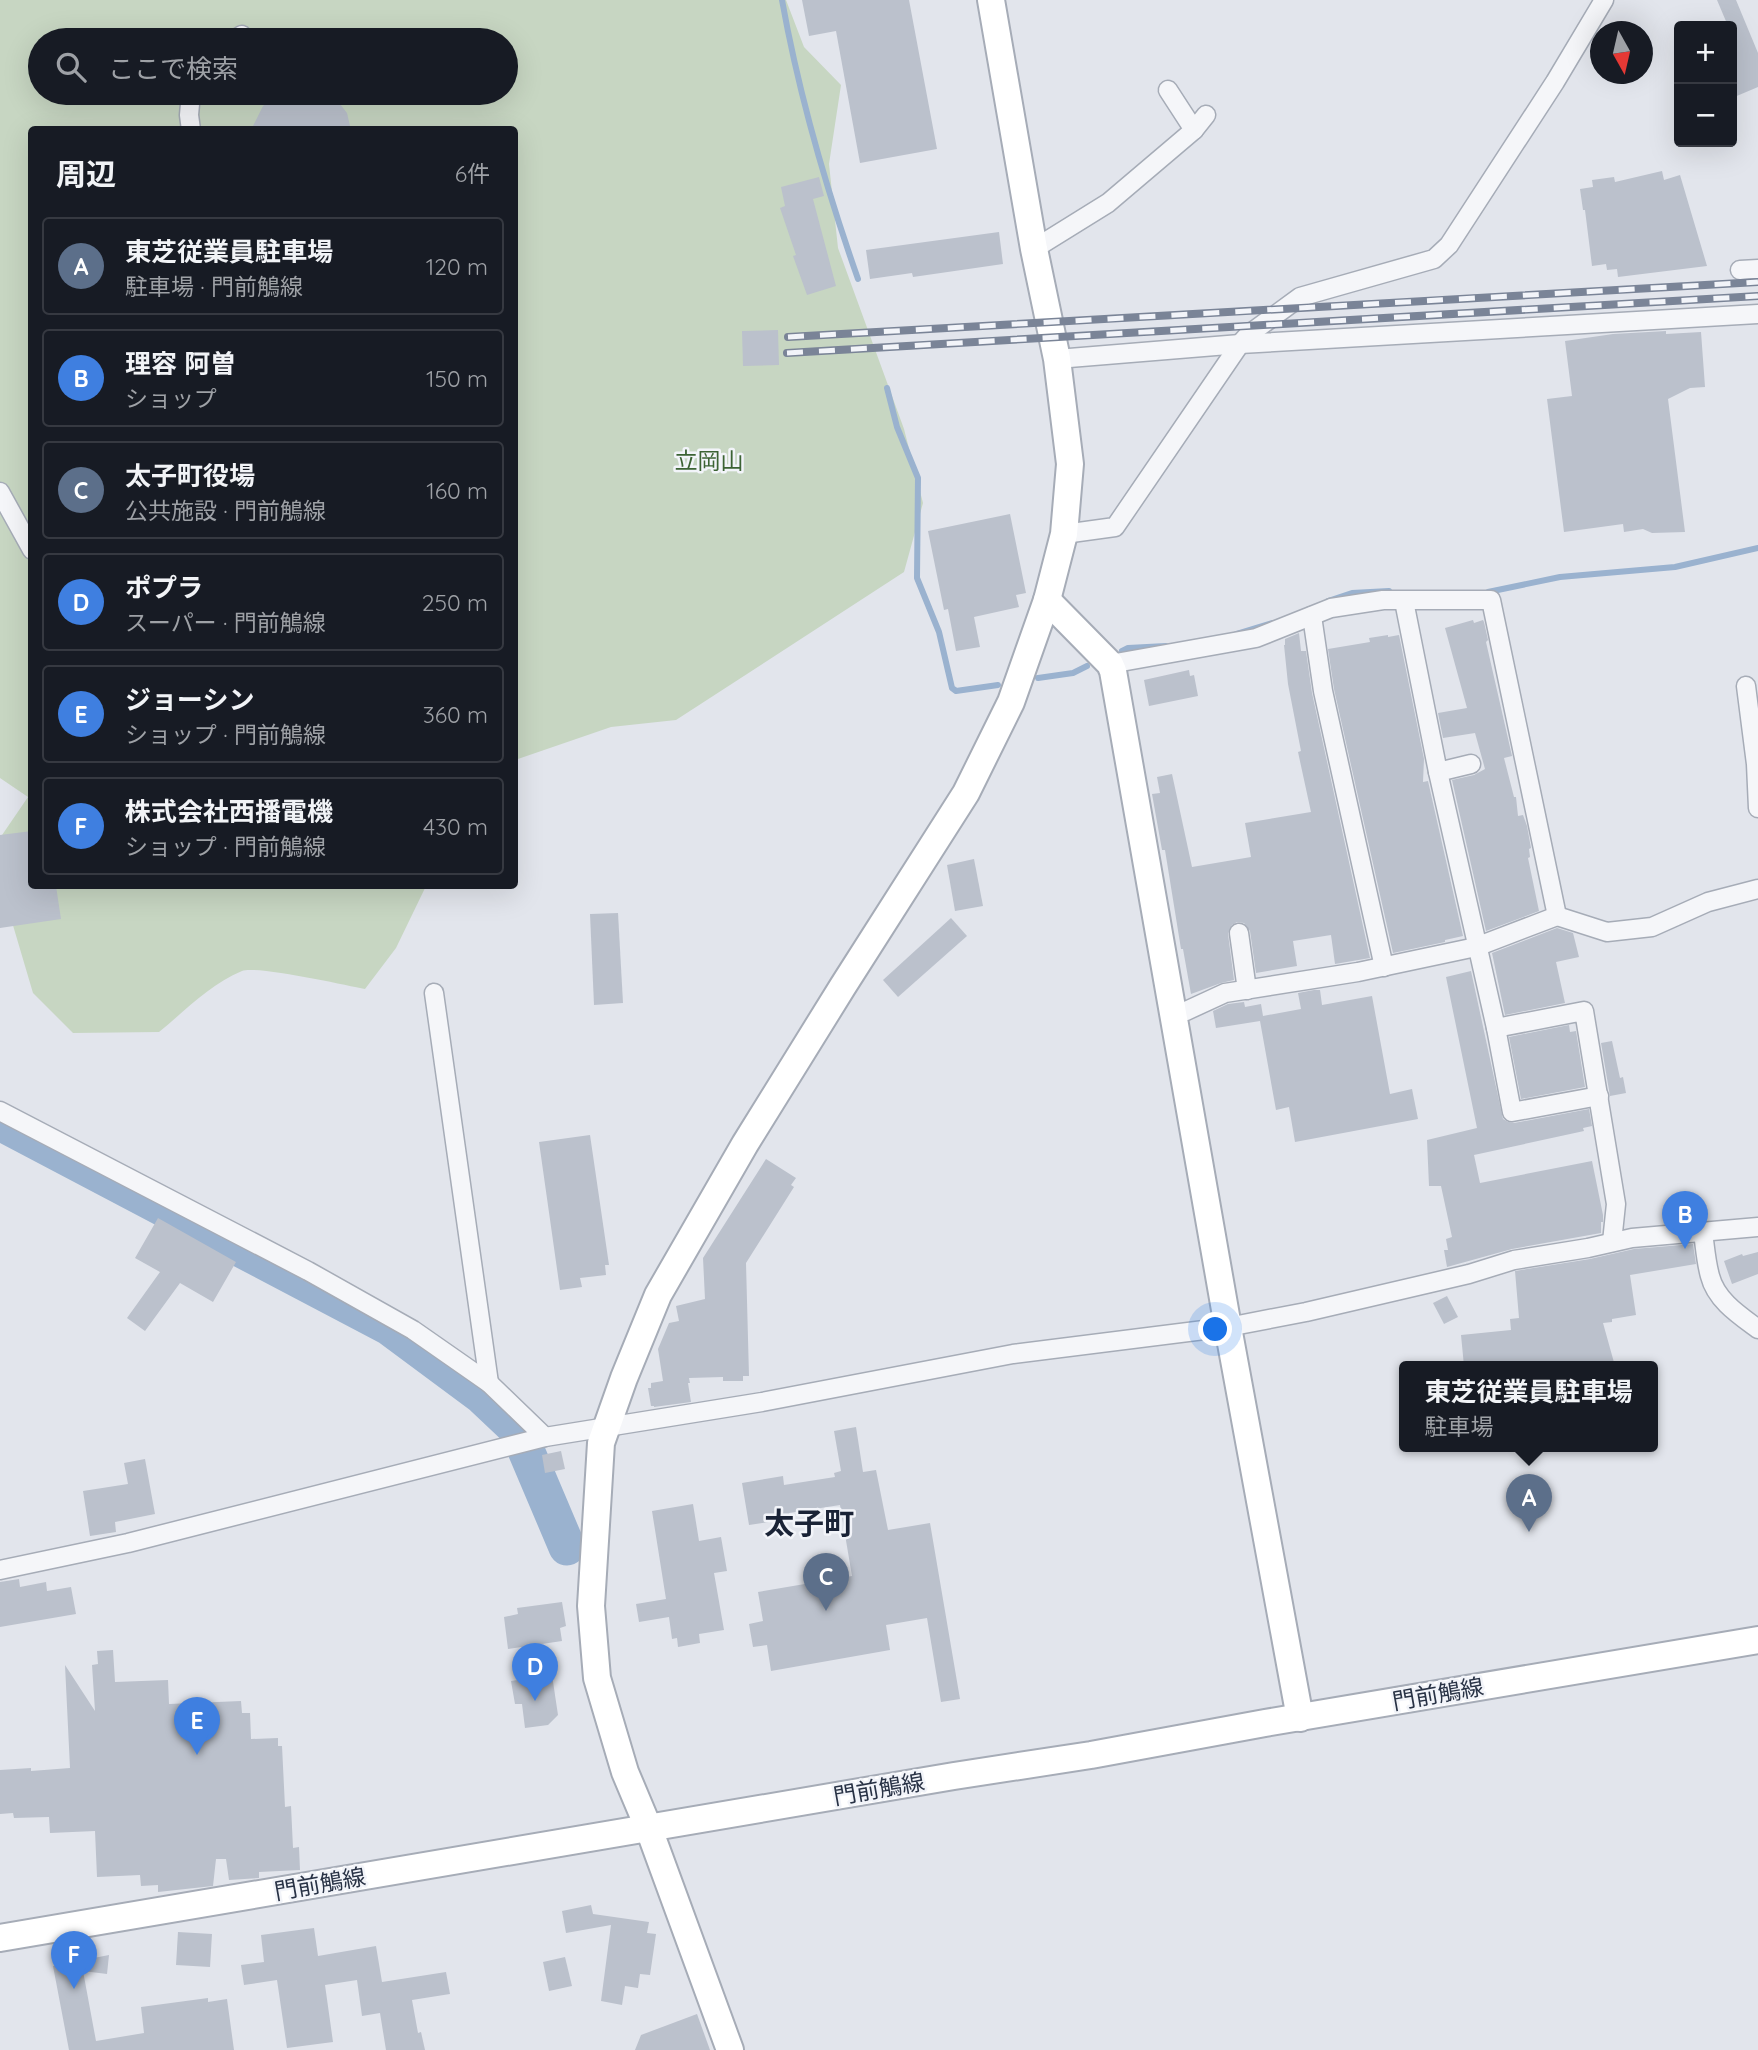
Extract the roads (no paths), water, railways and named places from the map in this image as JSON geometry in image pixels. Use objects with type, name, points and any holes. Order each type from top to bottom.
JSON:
[{"type":"street","points":[[730,2050],[649,1829],[625,1772],[597,1678],[590,1606],[601,1443],[658,1295],[766,1110],[965,793],[1011,702],[1047,600],[1064,534],[1070,464],[1057,359],[1034,249],[991,0]]},
{"type":"street","points":[[1064,534],[1115,527],[1248,335],[1300,297],[1434,259],[1449,244],[1555,82],[1604,0]]},
{"type":"street","points":[[1034,249],[1108,204],[1200,122],[1168,90]]},
{"type":"street","points":[[190,105],[190,126]]},
{"type":"street","points":[[1057,359],[1240,344],[1758,314]]},
{"type":"street","points":[[0,492],[28,543]]},
{"type":"street","points":[[1047,600],[1110,664],[1300,1717]]},
{"type":"street","points":[[1110,664],[1256,638],[1331,608],[1383,600],[1491,600],[1557,916]]},
{"type":"street","points":[[1404,601],[1512,1112],[1599,1096]]},
{"type":"street","points":[[1312,616],[1324,691],[1384,967]]},
{"type":"street","points":[[1746,686],[1756,764],[1758,808]]},
{"type":"street","points":[[1438,772],[1471,764]]},
{"type":"street","points":[[1173,1013],[1186,1011],[1224,993],[1384,967],[1476,947],[1557,916],[1607,932],[1652,927],[1708,902],[1758,889]]},
{"type":"street","points":[[1240,933],[1248,990]]},
{"type":"street","points":[[434,993],[489,1383]]},
{"type":"street","points":[[1496,1028],[1584,1011],[1616,1204],[1612,1242]]},
{"type":"street","points":[[0,1111],[308,1270],[413,1330],[489,1383],[531,1441]]},
{"type":"street","points":[[0,1570],[128,1544],[531,1441],[762,1402],[1013,1354],[1228,1327],[1306,1312],[1469,1274],[1514,1260],[1632,1238],[1758,1227]]},
{"type":"street","points":[[1703,1232],[1710,1278],[1720,1297],[1758,1329]]},
{"type":"street","name":"門前鵤線","points":[[0,1938],[1758,1640]]},
{"type":"waterway","points":[[782,0],[814,141],[858,279]]},
{"type":"waterway","points":[[887,388],[897,427],[918,478],[917,578],[939,632],[952,688],[956,691],[998,685]]},
{"type":"waterway","points":[[1488,592],[1560,577],[1675,567],[1758,548]]},
{"type":"waterway","points":[[1328,601],[1352,593],[1389,591]]},
{"type":"waterway","points":[[1236,634],[1272,623]]},
{"type":"waterway","points":[[1122,651],[1128,648],[1166,646]]},
{"type":"waterway","points":[[1038,678],[1073,673],[1087,666]]},
{"type":"waterway","points":[[0,1122],[389,1327],[482,1396],[517,1429],[567,1547]]},
{"type":"railway","points":[[788,337],[1758,282]]},
{"type":"railway","points":[[787,353],[1758,296]]},
{"type":"place","name":"理容 阿曽","points":[[1685,1249]]},
{"type":"place","name":"東芝従業員駐車場","points":[[1529,1532]]},
{"type":"place","name":"太子町役場","points":[[826,1611]]},
{"type":"place","name":"ポプラ","points":[[535,1701]]},
{"type":"place","name":"ジョーシン","points":[[197,1755]]},
{"type":"place","name":"株式会社西播電機","points":[[74,1989]]},
{"type":"district","name":"太子町","points":[[809,1524]]},
{"type":"park label","name":"立岡山","points":[[709,461]]}]
